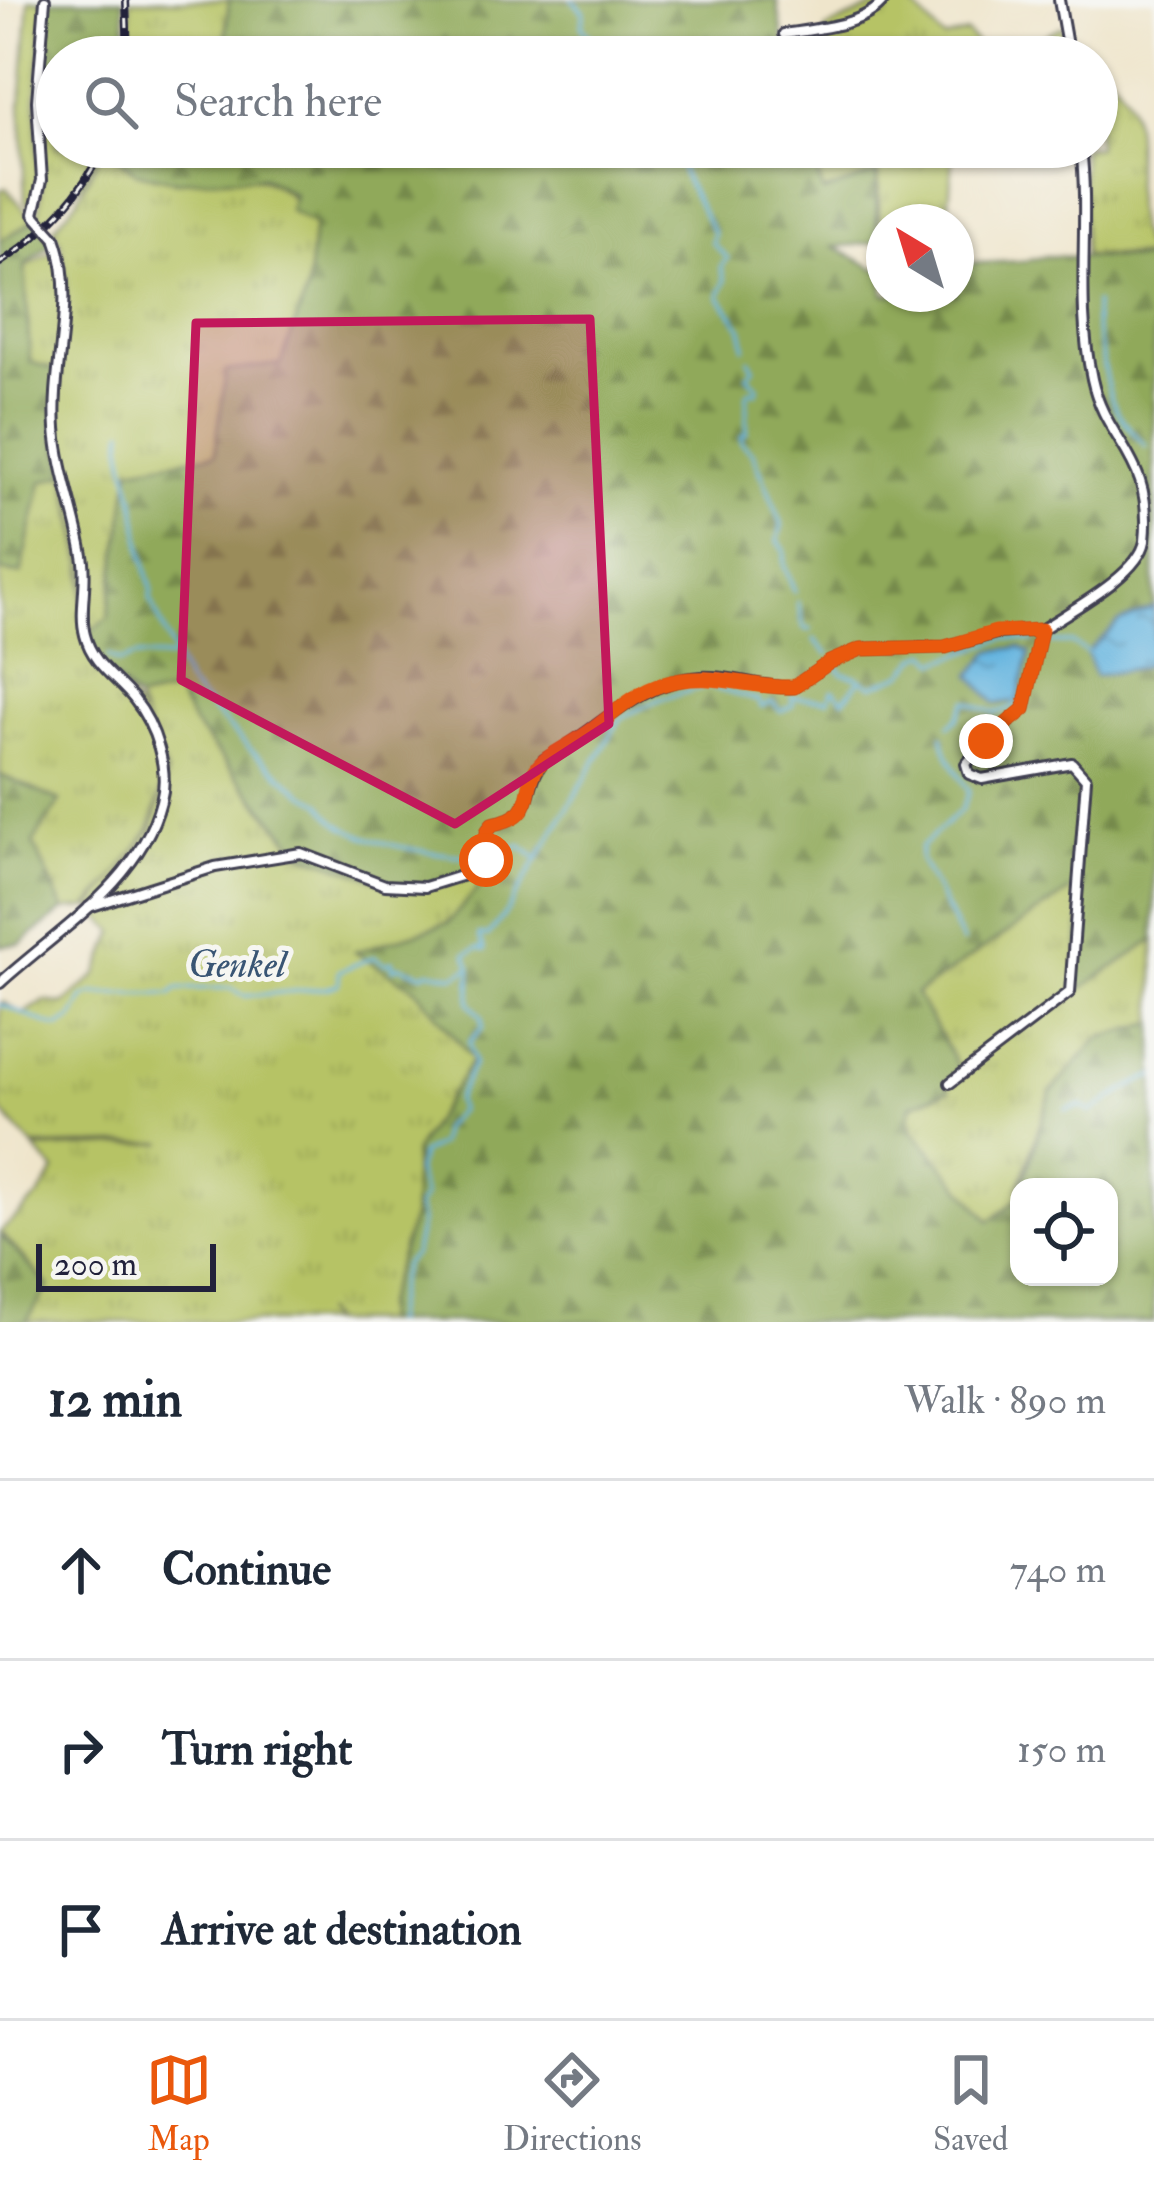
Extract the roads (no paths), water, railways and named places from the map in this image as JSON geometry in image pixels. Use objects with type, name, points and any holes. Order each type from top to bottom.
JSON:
[{"type":"street","points":[[43,36],[45,0]]},
{"type":"street","points":[[784,34],[828,27],[877,10],[884,0]]},
{"type":"street","points":[[1059,0],[1065,36]]},
{"type":"street","points":[[0,983],[89,908],[119,875],[151,829],[166,776],[147,719],[135,700],[100,667],[84,635],[84,564],[56,428],[66,280],[55,238],[34,214],[41,168]]},
{"type":"street","points":[[89,908],[215,867],[301,853],[385,885],[425,887],[468,877],[486,860],[487,832],[492,824],[515,819],[523,812],[536,770],[544,760],[641,693],[704,677],[794,687],[830,662],[861,649],[945,647],[996,632],[1041,630],[1108,586],[1131,566],[1145,545],[1146,491],[1141,468],[1108,419],[1092,377],[1083,312],[1083,168]]},
{"type":"street","points":[[950,1083],[1070,992],[1086,778],[1072,763],[982,779],[969,773],[966,764],[1024,709],[1041,630]]},
{"type":"water","points":[[1154,607],[1154,661],[1095,676],[1087,653],[1118,623]]},
{"type":"water","points":[[1020,647],[1030,653],[1018,701],[996,704],[971,675],[991,651]]},
{"type":"waterway","points":[[573,0],[584,13],[582,27],[590,36]]},
{"type":"waterway","points":[[681,168],[714,233],[712,243],[728,258],[721,266],[725,281],[719,296],[742,328],[745,348]]},
{"type":"waterway","points":[[1095,303],[1095,328],[1109,393],[1118,413],[1146,446]]},
{"type":"waterway","points":[[749,359],[754,368],[748,375],[758,387],[756,393],[747,394],[747,432],[742,443],[753,453],[782,524],[778,541],[785,550],[784,565],[795,592]]},
{"type":"waterway","points":[[124,430],[124,455],[150,598],[187,684],[252,751],[322,803],[347,828],[388,844],[455,855],[473,857],[481,844]]},
{"type":"waterway","points":[[798,602],[804,628],[811,630]]},
{"type":"waterway","name":"Genkel","points":[[0,1005],[59,1027],[72,1019],[84,997],[93,994],[231,988],[245,996],[327,988],[339,984],[339,971],[374,957],[386,964],[392,961],[393,969],[399,966],[455,976],[471,967],[466,954],[485,950],[479,935],[488,936],[507,911],[621,718],[658,700],[706,686],[759,701],[761,707],[772,702],[781,712],[793,705],[792,697],[828,700],[833,690],[844,700],[860,679],[872,686],[903,674],[928,653],[937,662],[1005,638],[1033,641]]},
{"type":"waterway","points":[[814,639],[828,654]]},
{"type":"waterway","name":"Genkel","points":[[1049,642],[1072,643],[1088,653]]},
{"type":"waterway","points":[[108,656],[120,662],[137,656],[176,658]]},
{"type":"waterway","points":[[836,665],[842,673],[858,677]]},
{"type":"waterway","points":[[949,725],[966,701],[995,713],[1013,708],[1015,702]]},
{"type":"waterway","points":[[943,736],[949,758],[969,792],[962,809],[921,847],[920,859],[963,942]]},
{"type":"waterway","points":[[497,848],[521,846],[538,859]]},
{"type":"waterway","points":[[392,1322],[404,1263],[414,1254],[421,1221],[417,1206],[424,1197],[416,1171],[421,1154],[439,1144],[442,1128],[459,1111],[456,1100],[474,1063],[469,1042],[483,1027],[482,1017],[470,1003],[471,969]]},
{"type":"waterway","points":[[1066,1110],[1081,1106],[1091,1112],[1154,1076]]},
{"type":"railway","points":[[126,0],[127,36]]},
{"type":"railway","points":[[0,263],[60,213],[92,168]]}]
